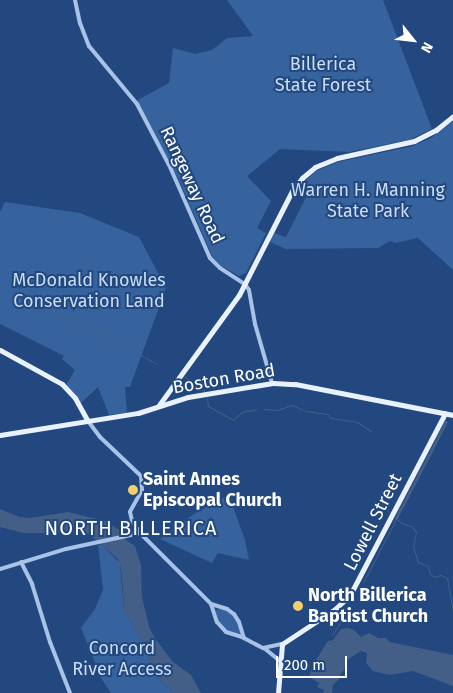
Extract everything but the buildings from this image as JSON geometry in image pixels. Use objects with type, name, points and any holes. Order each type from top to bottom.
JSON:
[{"type":"main road","points":[[159,405],[213,332],[245,284],[292,191],[309,171],[337,158],[414,141],[436,130],[453,116]]},
{"type":"main road","points":[[0,350],[62,384],[76,398],[88,421]]},
{"type":"main road","name":"Boston Road","points":[[0,434],[138,412],[199,395],[272,383],[295,384],[453,415]]},
{"type":"main road","name":"Lowell Street","points":[[282,644],[335,609],[350,594],[445,413]]},
{"type":"main road","points":[[278,693],[282,644]]},
{"type":"street","name":"Rangeway Road","points":[[75,0],[80,23],[89,46],[137,104],[170,167],[210,258],[220,268],[245,284]]},
{"type":"street","points":[[245,284],[249,290],[255,324],[272,383]]},
{"type":"street","points":[[88,421],[100,437],[141,476],[142,490],[130,512],[132,521],[140,533],[211,604],[220,628],[264,648],[281,662]]},
{"type":"street","points":[[0,569],[21,562],[140,533]]},
{"type":"street","points":[[21,562],[30,579],[48,637],[70,693]]},
{"type":"street","points":[[211,604],[227,609],[234,614],[239,622],[244,638]]},
{"type":"street","points":[[264,648],[282,644]]},
{"type":"green space","name":"Billerica State Forest","points":[[227,0],[383,0],[432,129],[409,140],[349,152],[280,149],[247,176],[271,201],[257,228],[266,233],[246,273],[239,276],[220,265],[213,258],[178,178],[136,101],[169,83],[173,48],[195,54],[212,50],[227,38],[253,36]]},
{"type":"green space","name":"Warren H. Manning State Park","points":[[453,121],[453,270],[418,238],[395,243],[390,241],[378,248],[286,249],[270,242],[274,233],[286,237],[309,191],[298,188],[316,171],[338,162],[413,146],[431,138]]},
{"type":"green space","name":"McDonald Knowles Conservation Land","points":[[5,202],[80,213],[139,237],[166,288],[130,387],[125,387],[127,413],[109,415],[98,387],[81,403],[66,385],[75,370],[62,359],[64,356],[0,324],[0,212]]},
{"type":"green space","points":[[229,495],[245,540],[249,560],[218,553],[212,563],[160,539],[194,514]]},
{"type":"green space","name":"Concord River Access","points":[[101,544],[120,563],[124,611],[145,644],[153,673],[174,693],[111,693],[95,669],[96,665],[81,628],[95,609],[103,590],[98,545]]},
{"type":"green space","points":[[220,608],[227,609],[236,617],[241,632],[239,634],[220,628],[215,611]]},
{"type":"shaded area","points":[[0,509],[20,517],[30,518],[68,512],[105,521],[119,530],[126,540],[135,546],[141,565],[142,597],[149,627],[156,640],[173,662],[191,675],[201,693],[174,693],[153,673],[145,644],[124,611],[120,563],[116,557],[87,533],[23,533],[0,527]]},
{"type":"shaded area","points":[[348,628],[354,630],[361,637],[369,633],[378,638],[386,638],[390,642],[453,655],[453,686],[413,671],[389,675],[373,671],[366,663],[367,653],[361,651],[347,660],[339,679],[333,685],[332,693],[323,693],[324,690],[317,687],[319,683],[309,677],[313,665],[328,641],[333,640],[341,629]]},
{"type":"waterway","points":[[38,310],[77,320],[157,364]]},
{"type":"waterway","points":[[185,377],[204,391]]},
{"type":"waterway","points":[[207,397],[208,406],[233,420],[242,412],[257,409]]},
{"type":"waterway","points":[[264,409],[277,410],[292,405],[306,411],[327,414],[331,418],[357,422],[371,431]]},
{"type":"waterway","points":[[432,449],[446,422]]},
{"type":"waterway","points":[[420,472],[431,451]]},
{"type":"waterway","points":[[396,518],[419,474]]},
{"type":"waterway","points":[[381,491],[383,506],[390,513]]},
{"type":"waterway","points":[[395,517],[401,523],[411,526],[416,532],[413,546],[418,562],[428,566],[430,574],[434,577],[441,575],[447,578],[453,611]]},
{"type":"waterway","points":[[364,581],[396,519]]},
{"type":"waterway","points":[[332,635],[344,617]]},
{"type":"place","name":"Saint Annes Episcopal Church","points":[[133,490]]},
{"type":"place","name":"North Billerica Baptist Church","points":[[298,606]]},
{"type":"district","name":"NORTH BILLERICA","points":[[131,528]]}]
